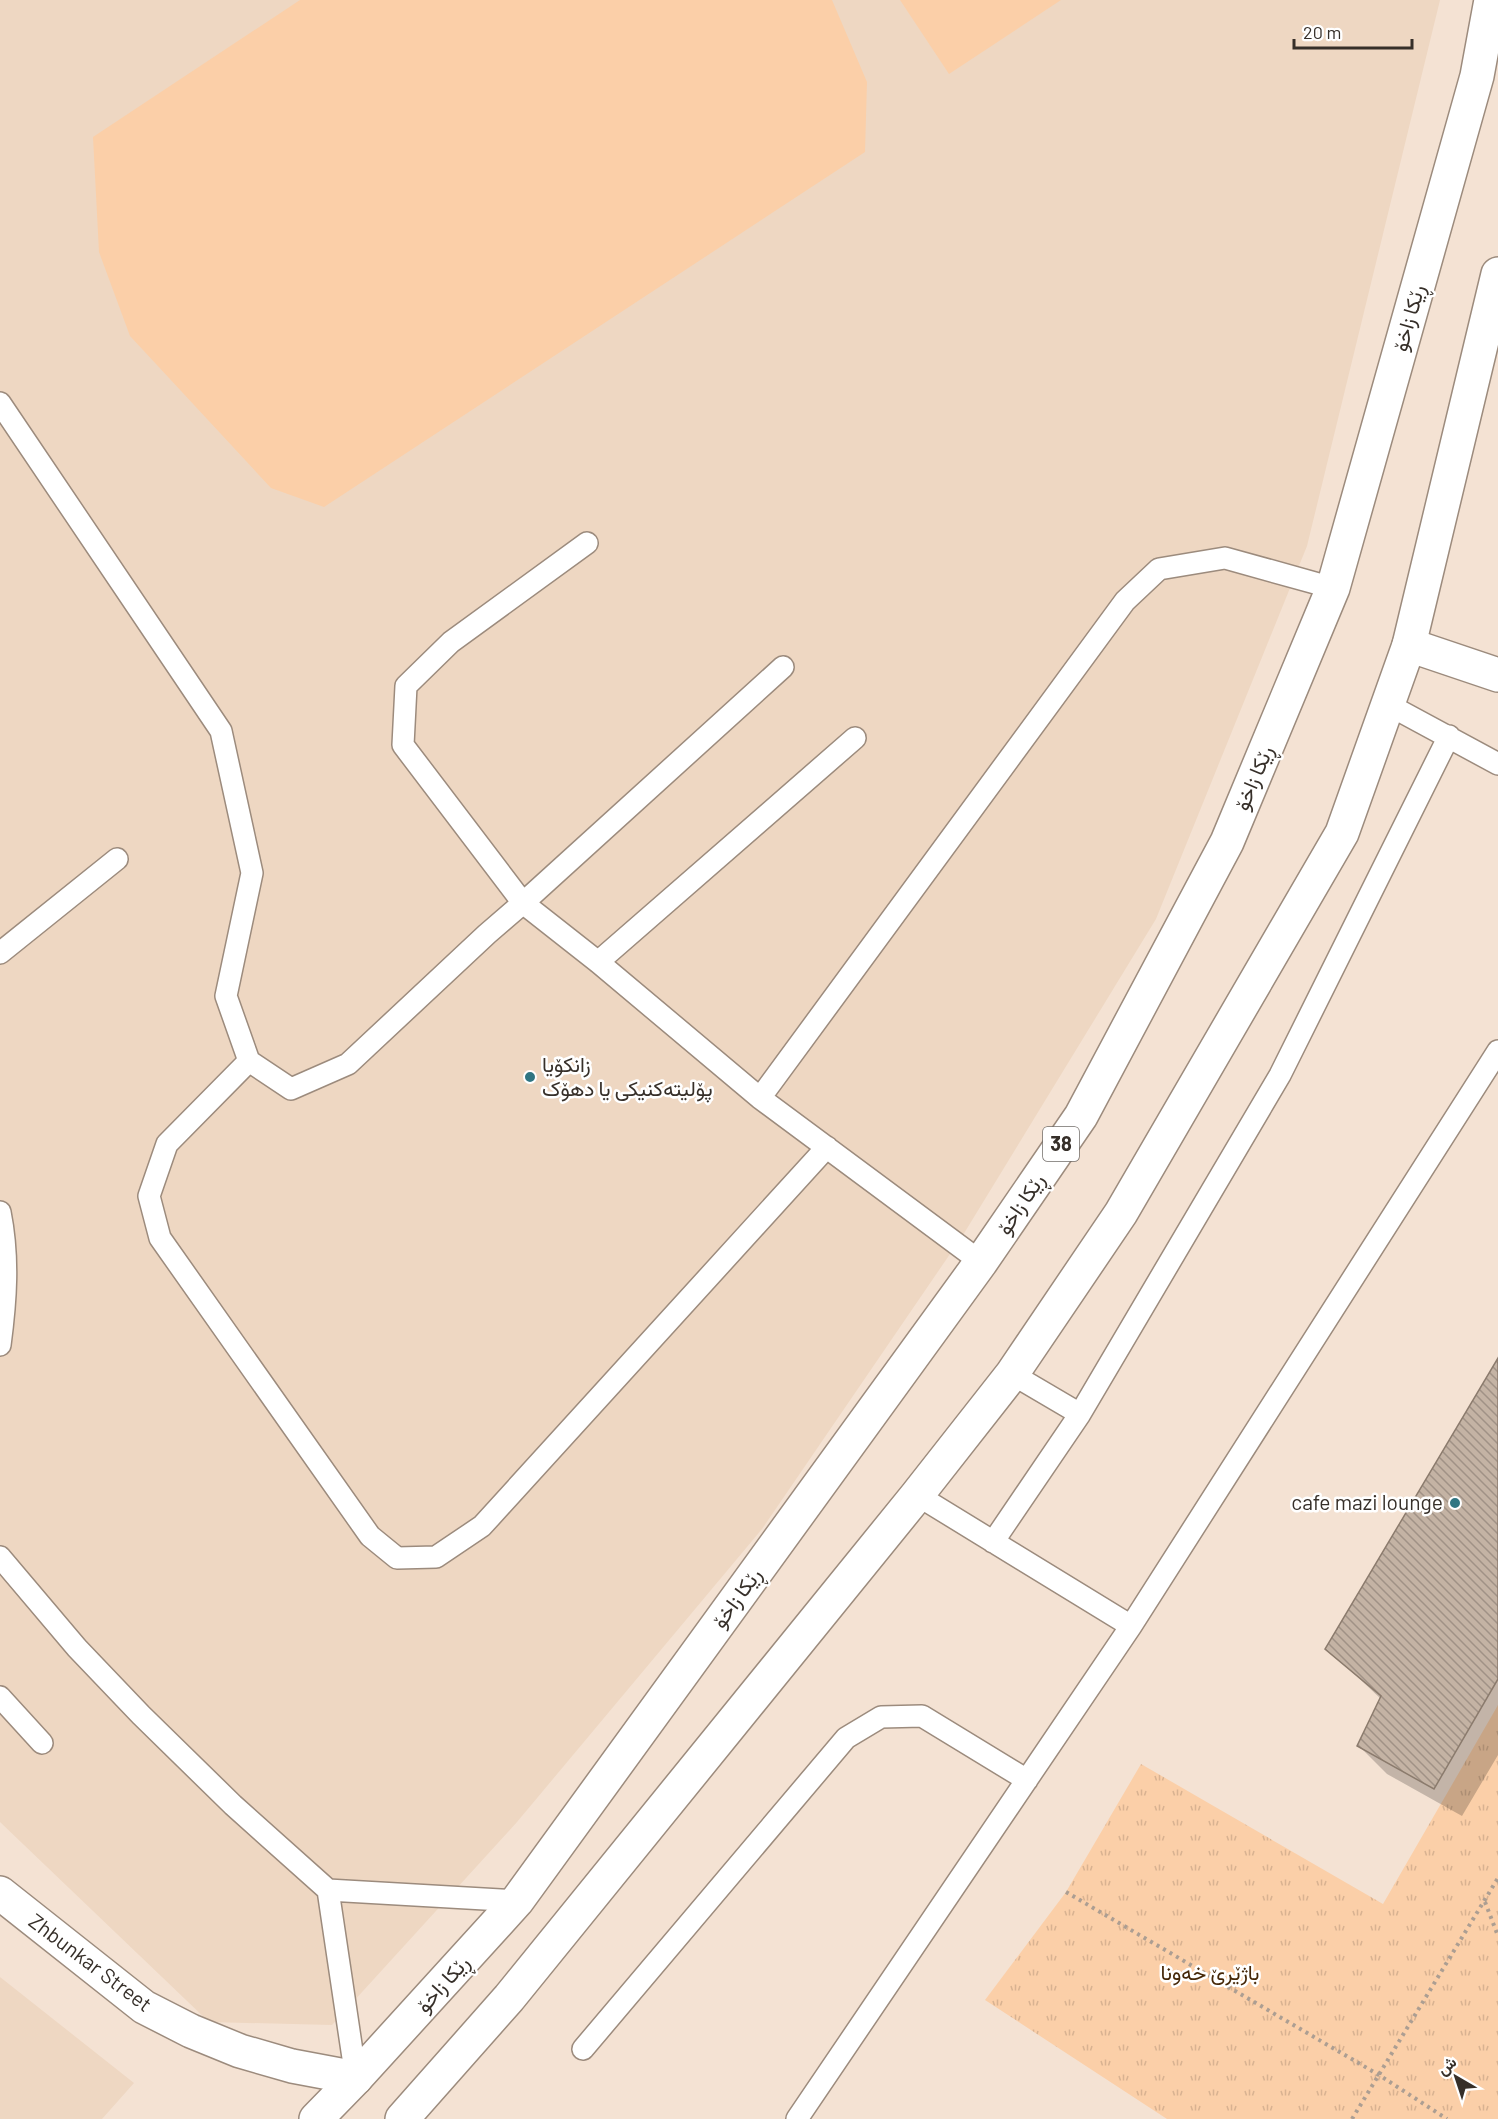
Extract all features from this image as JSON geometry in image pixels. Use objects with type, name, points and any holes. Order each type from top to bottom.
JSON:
[{"type":"main road","name":"ڕێکا زاخۆ","points":[[316,2119],[518,1901],[981,1262],[1081,1116],[1227,842],[1333,588],[1477,76],[1491,0]]},
{"type":"main road","points":[[402,2119],[509,1998],[917,1495],[1012,1374],[1121,1213],[1342,833],[1408,645],[1498,274]]},
{"type":"main road","points":[[1408,645],[1498,675]]},
{"type":"main road","name":"Zhbunkar Street","points":[[0,1893],[144,2007],[181,2026],[240,2051],[291,2066],[356,2078]]},
{"type":"lane","points":[[0,403],[221,731],[252,873],[226,996],[249,1060],[291,1089],[348,1064],[487,934],[783,666]]},
{"type":"lane","points":[[587,543],[451,642],[406,686],[403,745],[523,903],[598,962],[760,1098],[981,1262]]},
{"type":"lane","points":[[760,1098],[1125,601],[1160,568],[1226,558],[1333,588]]},
{"type":"lane","points":[[1387,704],[1498,764]]},
{"type":"lane","points":[[993,1542],[1080,1414],[1280,1075],[1449,736]]},
{"type":"lane","points":[[598,962],[855,738]]},
{"type":"lane","points":[[0,953],[117,859]]},
{"type":"lane","points":[[797,2119],[1131,1626],[1498,1051]]},
{"type":"lane","points":[[249,1060],[167,1144],[149,1196],[160,1238],[370,1536],[397,1558],[436,1557],[482,1526],[827,1147]]},
{"type":"lane","points":[[0,1212],[7,1261],[0,1345]]},
{"type":"lane","points":[[1012,1374],[1080,1414]]},
{"type":"lane","points":[[917,1495],[1131,1626]]},
{"type":"lane","points":[[0,1557],[77,1648],[141,1715],[233,1805],[328,1890],[518,1901]]},
{"type":"lane","points":[[0,1697],[42,1743]]},
{"type":"lane","points":[[583,2049],[846,1738],[881,1717],[922,1716],[1027,1780]]},
{"type":"lane","points":[[328,1890],[356,2078]]},
{"type":"path","points":[[1352,2119],[1498,1878]]},
{"type":"path","points":[[1066,1892],[1379,2075],[1447,2119]]},
{"type":"path","points":[[1484,1902],[1498,1936]]},
{"type":"shaded area","name":"زانکۆیا پۆلیتەکنیکی یا دهۆک","points":[[0,0],[1440,0],[1307,546],[1156,919],[963,1235],[762,1529],[517,1822],[332,2025],[209,2022],[0,1822]]},
{"type":"shaded area","points":[[0,1977],[134,2083],[102,2119],[0,2119]]},
{"type":"green space","points":[[300,0],[832,0],[867,82],[865,152],[324,507],[271,488],[130,336],[99,252],[93,137]]},
{"type":"green space","points":[[900,0],[1061,0],[949,74]]},
{"type":"green space","name":"باژێرێ خه‌ونا","points":[[1498,1705],[1498,2119],[1167,2119],[985,2000],[1066,1892],[1141,1764],[1383,1904]]},
{"type":"building","name":"cafe mazi lounge","points":[[1498,1358],[1498,1679],[1434,1789],[1357,1746],[1381,1696],[1325,1649]]},
{"type":"place","name":"زانکۆیا پۆلیتەکنیکی یا دهۆک","points":[[530,1077]]},
{"type":"place","name":"cafe mazi lounge","points":[[1455,1503]]}]
